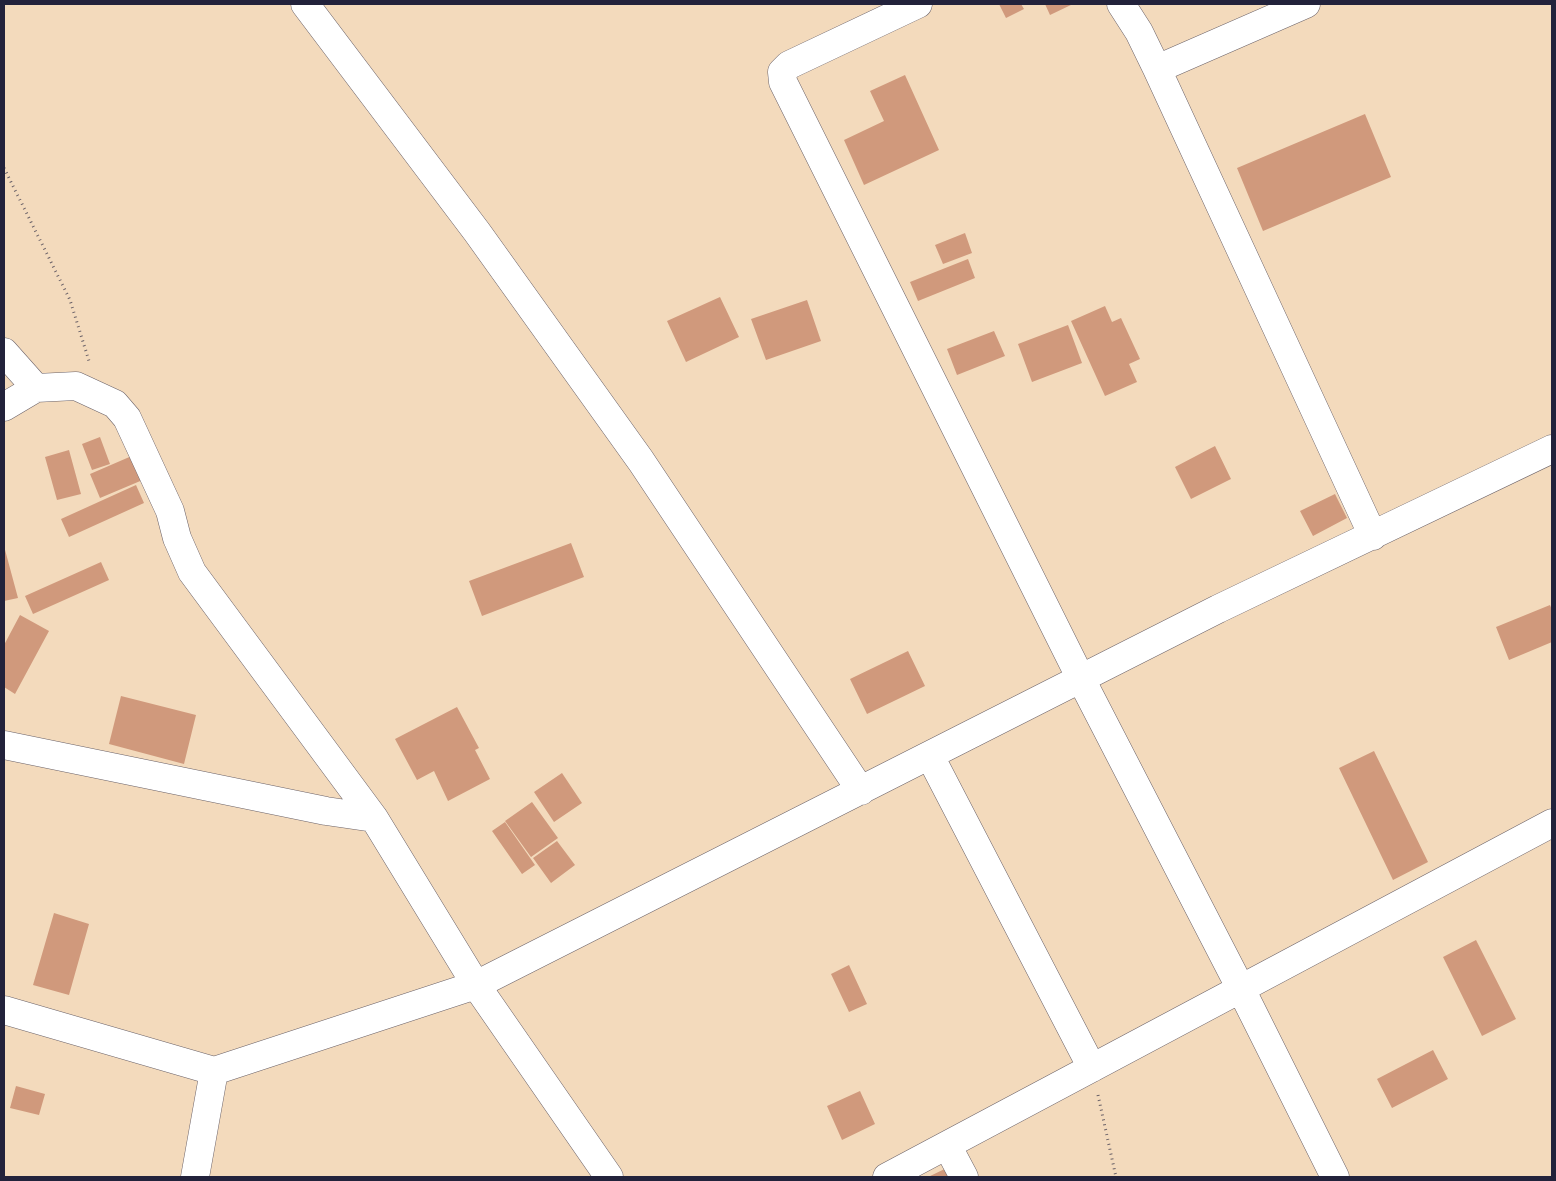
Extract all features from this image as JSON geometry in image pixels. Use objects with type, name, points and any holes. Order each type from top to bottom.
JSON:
[{"type":"street","points":[[305,4],[477,232],[641,461],[861,791]]},
{"type":"street","points":[[918,4],[790,65],[782,72],[783,82],[1081,679],[1334,1177]]},
{"type":"street","points":[[1121,4],[1139,32],[1157,69],[1373,536]]},
{"type":"street","points":[[1157,69],[1306,4]]},
{"type":"street","points":[[4,352],[36,388]]},
{"type":"street","points":[[4,407],[36,388],[76,386],[115,404],[127,418],[170,511],[177,538],[192,572],[374,818],[476,985],[609,1177]]},
{"type":"street","points":[[4,1010],[214,1071],[476,985],[1218,609],[1552,449]]},
{"type":"street","points":[[4,745],[326,811],[374,818]]},
{"type":"street","points":[[930,756],[1092,1068]]},
{"type":"street","points":[[887,1177],[1552,823]]},
{"type":"street","points":[[195,1177],[214,1071]]},
{"type":"street","points":[[947,1145],[964,1177]]},
{"type":"path","points":[[4,168],[70,300],[99,395]]},
{"type":"path","points":[[1092,1068],[1116,1177]]},
{"type":"building","points":[[999,4],[1021,4],[1024,9],[1006,18]]},
{"type":"building","points":[[1045,4],[1073,4],[1050,15]]},
{"type":"building","points":[[905,75],[939,150],[864,185],[844,140],[884,121],[870,91]]},
{"type":"building","points":[[1365,114],[1391,177],[1263,231],[1237,168]]},
{"type":"building","points":[[965,233],[972,253],[943,264],[935,245]]},
{"type":"building","points":[[968,259],[975,278],[918,301],[910,282]]},
{"type":"building","points":[[720,297],[739,337],[686,362],[667,321]]},
{"type":"building","points":[[807,300],[821,341],[766,360],[751,319]]},
{"type":"building","points":[[1105,306],[1112,322],[1121,318],[1140,359],[1129,364],[1137,382],[1105,396],[1071,321]]},
{"type":"building","points":[[1068,325],[1082,363],[1032,382],[1018,344]]},
{"type":"building","points":[[994,331],[1005,356],[957,375],[947,349]]},
{"type":"building","points":[[100,437],[110,464],[92,470],[82,444]]},
{"type":"building","points":[[1215,446],[1231,479],[1191,499],[1175,467]]},
{"type":"building","points":[[69,450],[81,494],[57,500],[45,457]]},
{"type":"building","points":[[134,455],[145,479],[100,498],[90,474]]},
{"type":"building","points":[[136,485],[144,503],[69,537],[61,519]]},
{"type":"building","points":[[1335,494],[1347,518],[1313,536],[1300,511]]},
{"type":"building","points":[[571,543],[584,577],[482,616],[469,581]]},
{"type":"building","points":[[4,546],[18,598],[4,601]]},
{"type":"building","points":[[101,562],[109,580],[33,614],[25,596]]},
{"type":"building","points":[[1550,605],[1552,610],[1552,642],[1509,660],[1496,627]]},
{"type":"building","points":[[20,615],[49,631],[15,694],[4,687],[4,645]]},
{"type":"building","points":[[908,651],[925,686],[867,714],[850,679]]},
{"type":"building","points":[[121,696],[196,715],[184,764],[109,744]]},
{"type":"building","points":[[457,707],[479,748],[475,750],[490,779],[448,801],[434,771],[417,780],[395,739]]},
{"type":"building","points":[[1374,751],[1428,862],[1393,880],[1339,768]]},
{"type":"building","points":[[562,773],[582,803],[554,822],[534,792]]},
{"type":"building","points":[[532,802],[558,838],[531,857],[505,821]]},
{"type":"building","points":[[505,822],[535,865],[522,874],[492,831]]},
{"type":"building","points":[[557,841],[575,865],[551,883],[533,858]]},
{"type":"building","points":[[54,913],[89,924],[69,995],[33,985]]},
{"type":"building","points":[[1476,940],[1516,1019],[1482,1036],[1443,957]]},
{"type":"building","points":[[849,965],[867,1004],[849,1012],[831,974]]},
{"type":"building","points":[[1433,1050],[1448,1079],[1392,1108],[1377,1079]]},
{"type":"building","points":[[16,1086],[45,1094],[39,1115],[10,1108]]},
{"type":"building","points":[[860,1091],[875,1124],[842,1140],[827,1106]]},
{"type":"building","points":[[953,1165],[959,1177],[928,1177]]}]
